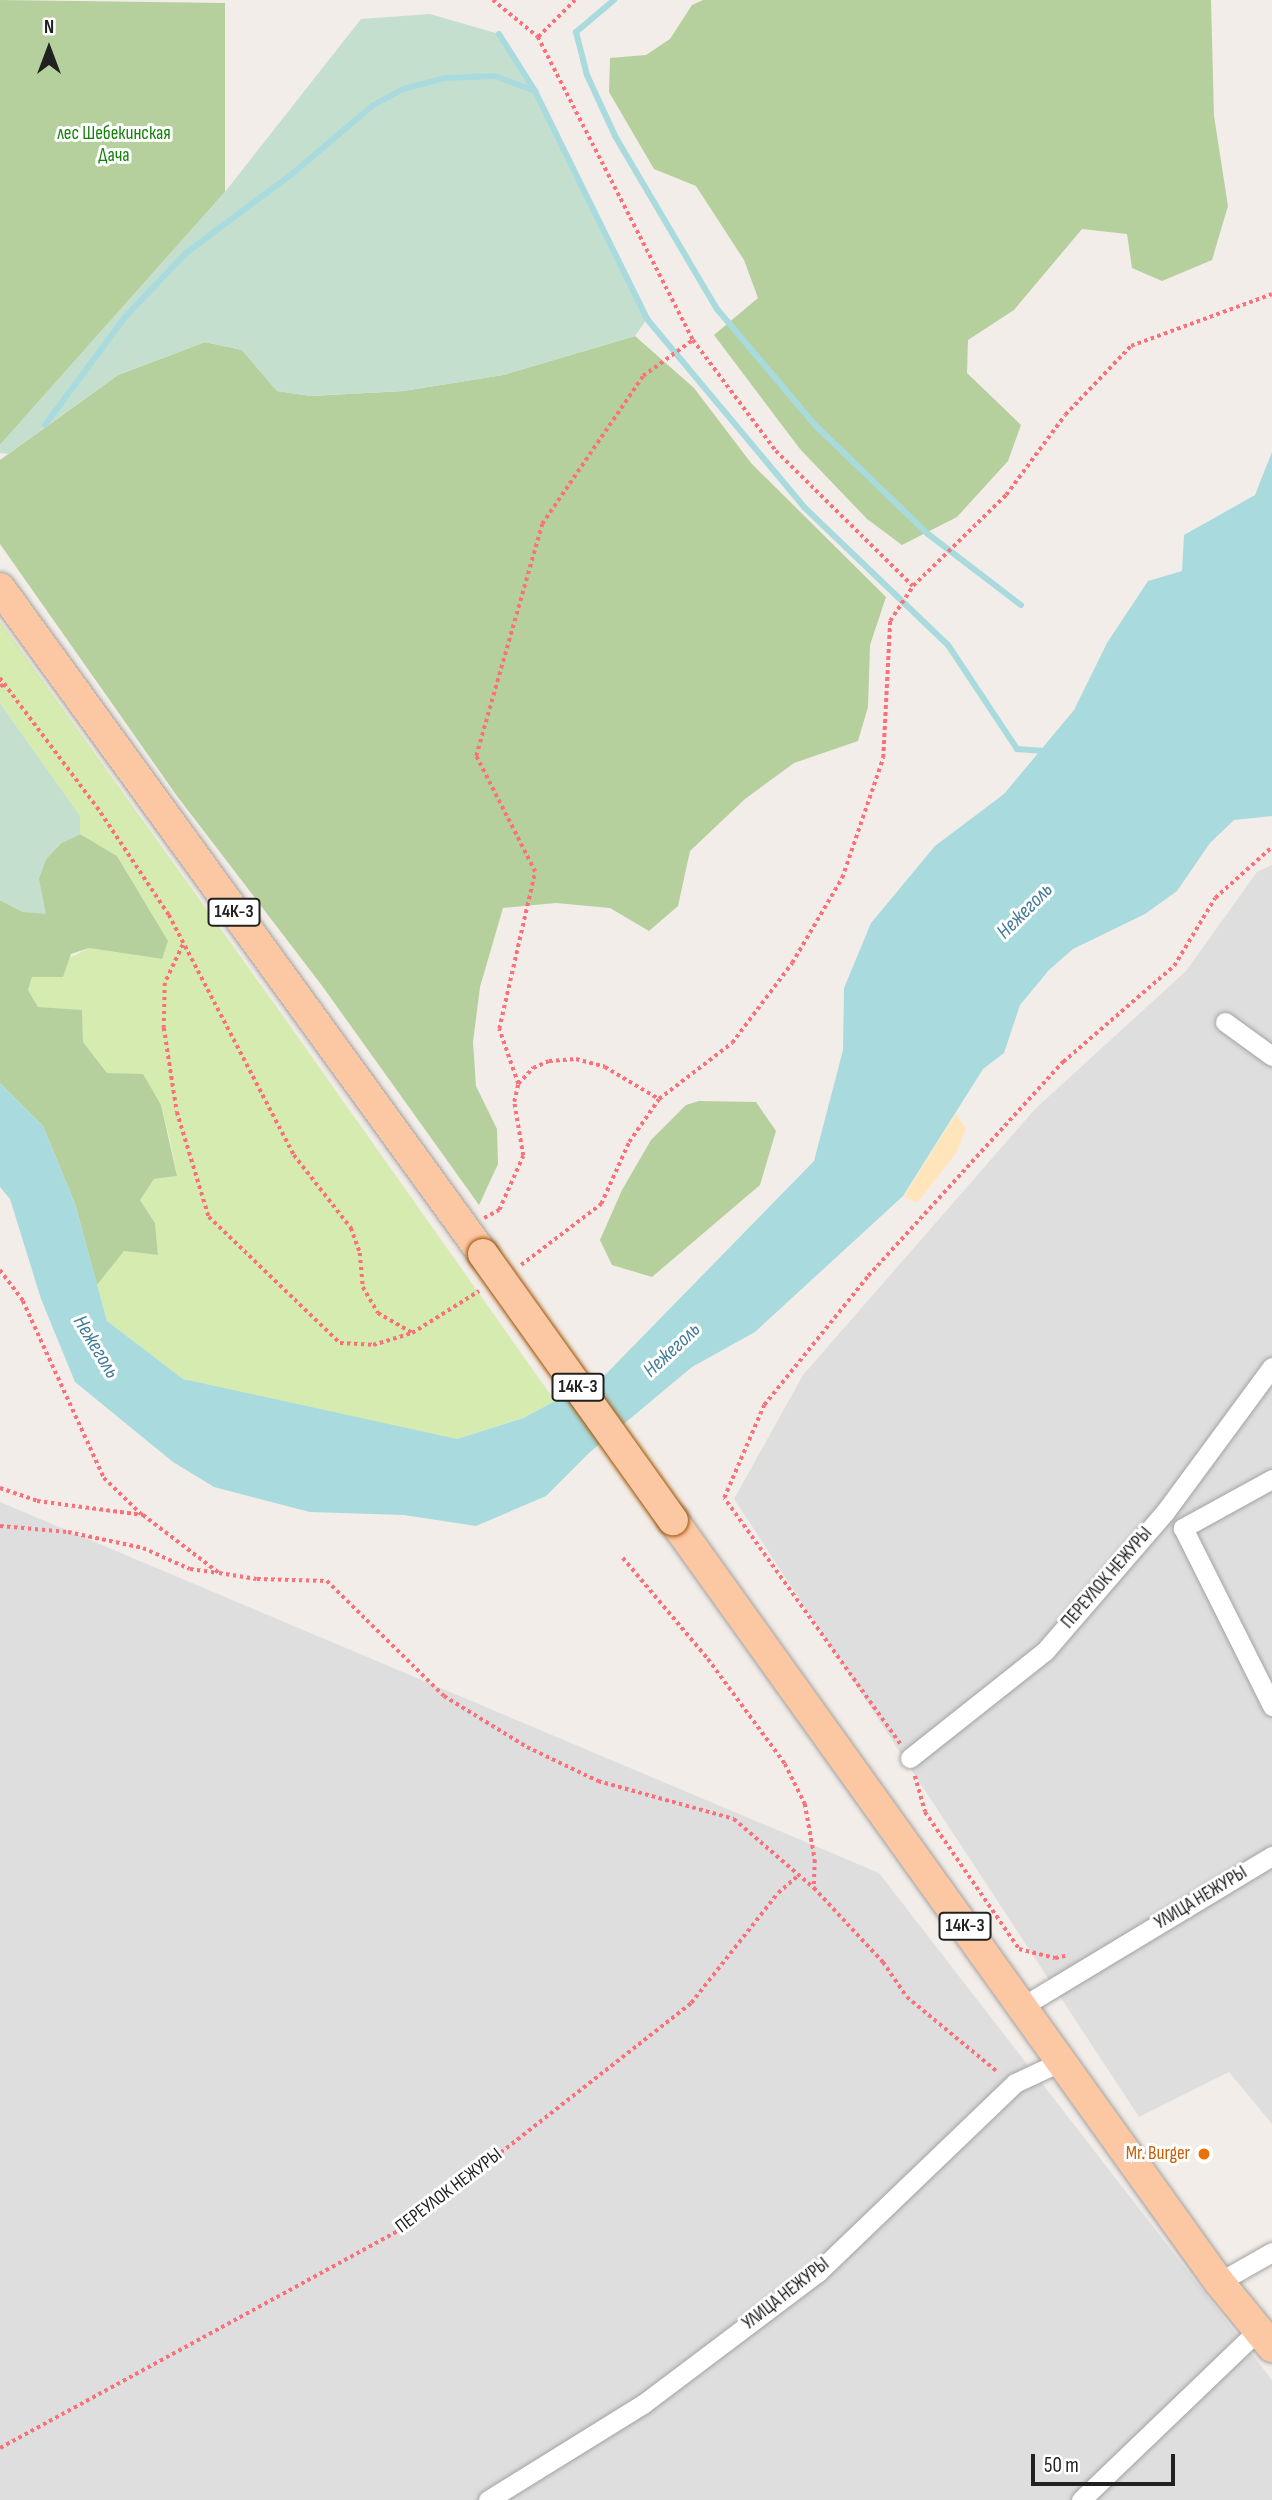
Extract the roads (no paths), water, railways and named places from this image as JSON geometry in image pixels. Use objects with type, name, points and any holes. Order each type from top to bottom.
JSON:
[{"type":"main road","name":"14К-3","points":[[0,588],[483,1254],[1219,2282],[1265,2339]]},
{"type":"street","points":[[1225,1021],[1272,1056]]},
{"type":"street","name":"ПЕРЕУЛОК НЕЖУРЫ","points":[[910,1758],[1045,1651],[1165,1511],[1272,1367]]},
{"type":"street","name":"ПЕРЕУЛОК НЕЖУРЫ","points":[[1272,1479],[1183,1528],[1272,1706]]},
{"type":"street","points":[[1165,1511],[1183,1528]]},
{"type":"street","name":"УЛИЦА НЕЖУРЫ","points":[[1023,2006],[1272,1856]]},
{"type":"street","name":"УЛИЦА НЕЖУРЫ","points":[[488,2500],[643,2404],[818,2272],[1016,2083],[1062,2061]]},
{"type":"street","points":[[1219,2282],[1272,2252]]},
{"type":"street","points":[[1081,2500],[1265,2339]]},
{"type":"water","name":"Нежеголь","points":[[1272,452],[1272,816],[1234,820],[1210,843],[1177,891],[1145,914],[1073,949],[1049,970],[1020,1005],[1004,1053],[983,1069],[903,1196],[755,1332],[692,1367],[589,1453],[546,1496],[476,1526],[404,1515],[310,1512],[214,1487],[173,1462],[75,1382],[41,1299],[10,1199],[0,1187],[0,1083],[43,1126],[75,1204],[107,1321],[183,1379],[457,1439],[523,1418],[606,1374],[814,1161],[843,1050],[844,988],[871,923],[935,846],[1004,794],[1074,710],[1107,643],[1148,581],[1182,571],[1184,535],[1255,495]]},
{"type":"waterway","points":[[614,0],[576,32],[587,75],[615,136],[717,309],[815,425],[928,534],[1021,605]]},
{"type":"waterway","points":[[499,34],[535,91],[647,319],[804,507],[948,645],[1017,749],[1048,751]]},
{"type":"waterway","points":[[45,425],[126,316],[186,253],[292,174],[372,106],[403,89],[445,78],[495,76],[535,91]]},
{"type":"place","name":"Mr. Burger","points":[[1204,2154]]},
{"type":"park label","name":"лес Шебекинская Дача","points":[[114,145]]}]
